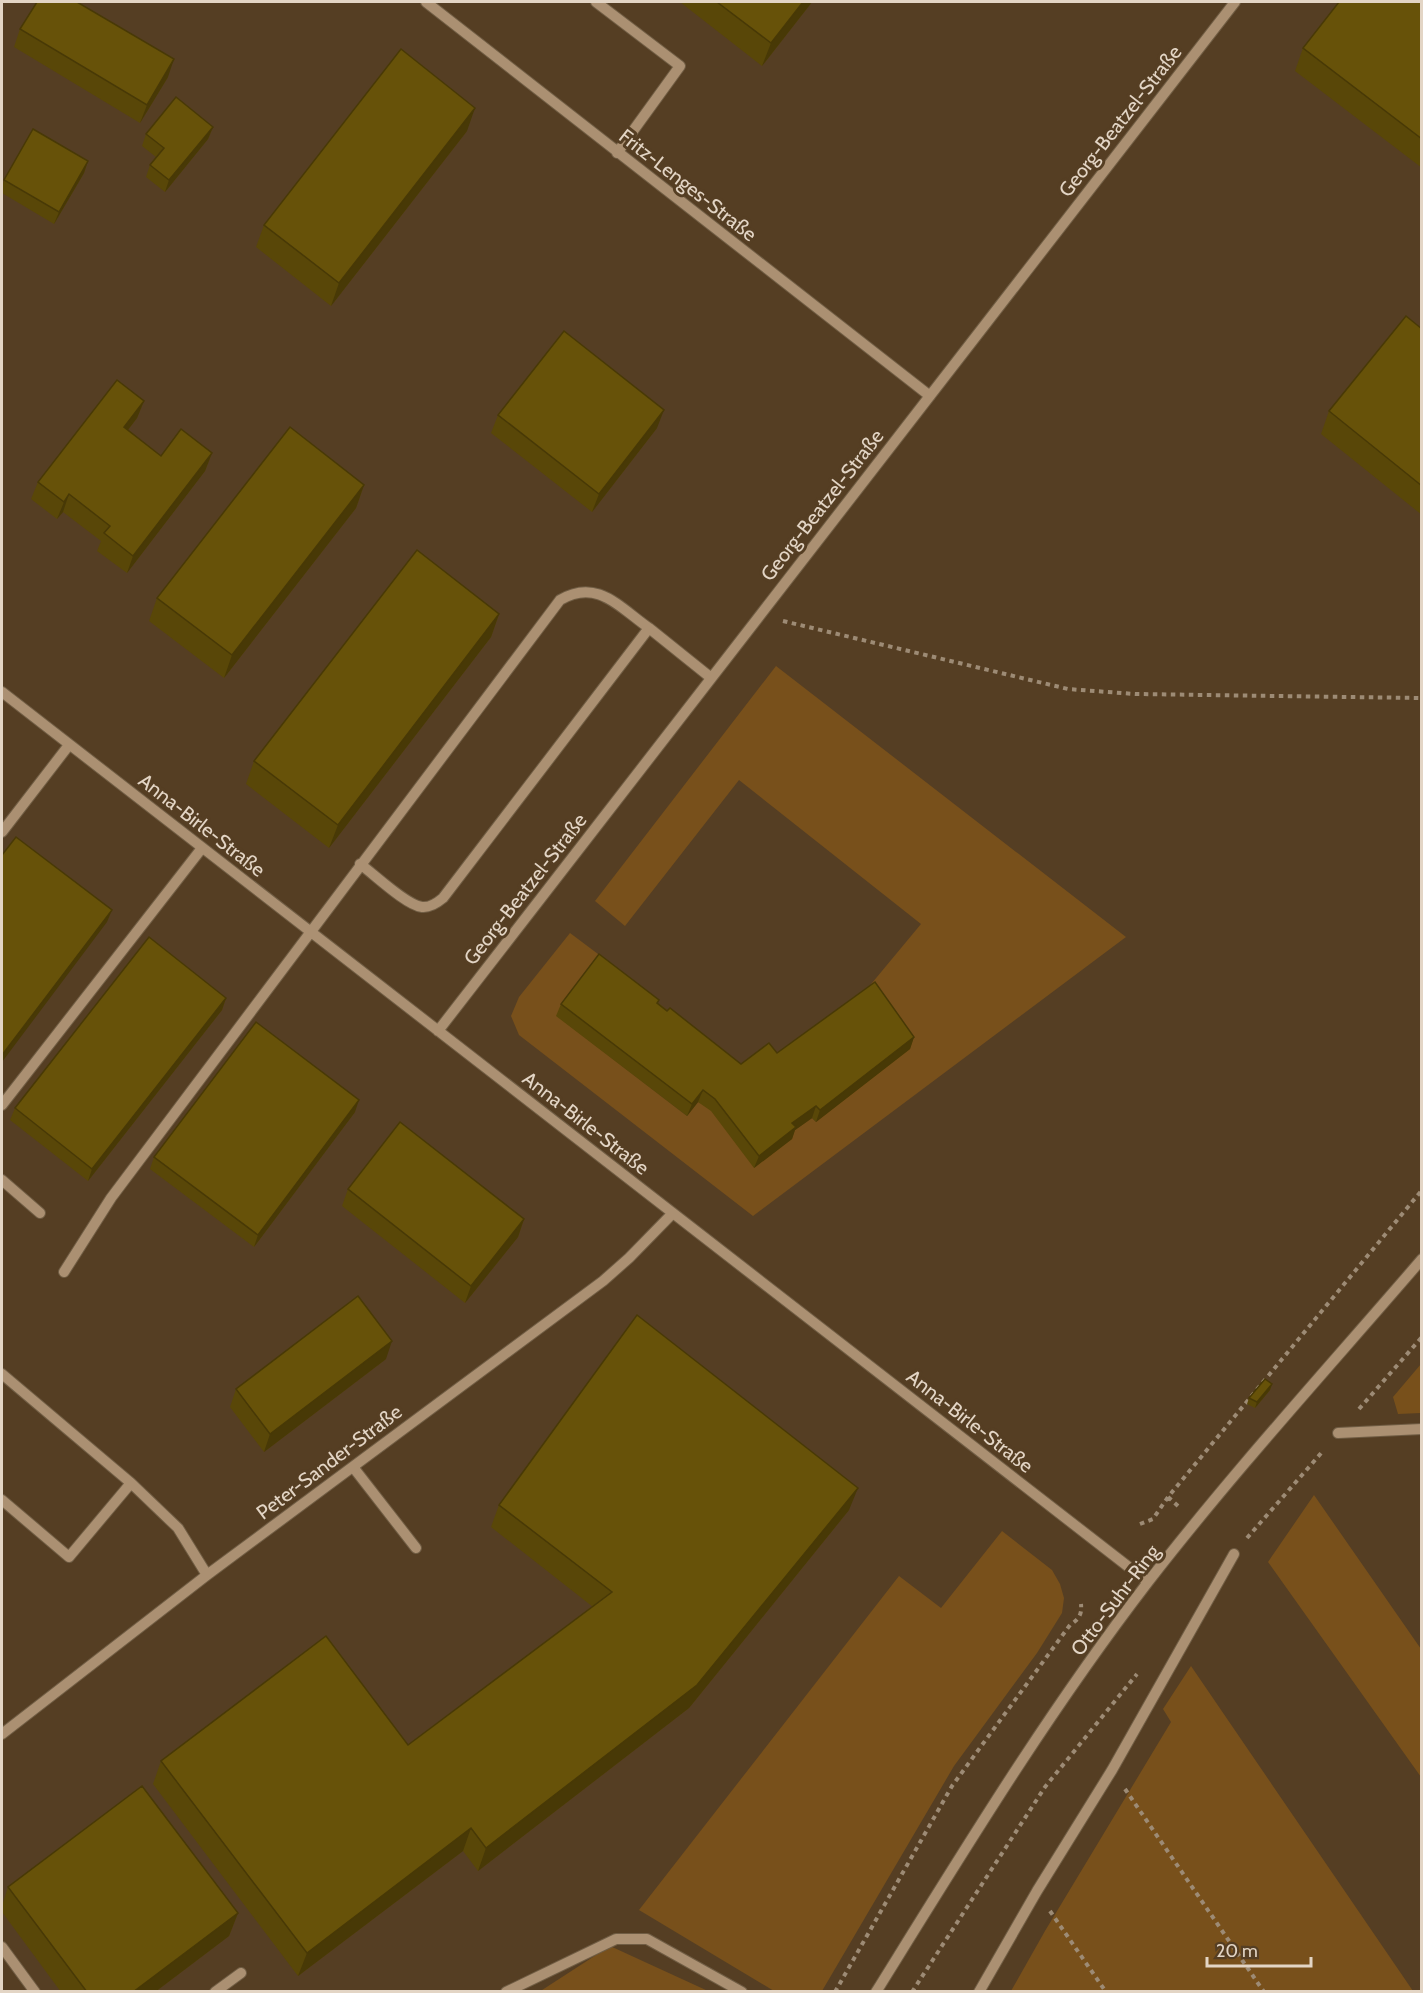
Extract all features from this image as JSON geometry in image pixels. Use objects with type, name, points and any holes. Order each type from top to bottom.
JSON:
[{"type":"street","name":"Fritz-Lenges-Straße","points":[[426,2],[930,396]]},
{"type":"street","points":[[596,2],[680,66],[617,153]]},
{"type":"street","name":"Georg-Beatzel-Straße","points":[[438,1031],[1235,2]]},
{"type":"street","points":[[63,1272],[111,1198],[560,600],[573,592],[585,590],[600,594],[649,628],[710,677]]},
{"type":"street","points":[[360,864],[410,902],[422,907],[432,906],[443,898],[649,628]]},
{"type":"street","name":"Anna-Birle-Straße","points":[[2,692],[1149,1582]]},
{"type":"street","points":[[2,832],[69,745]]},
{"type":"street","points":[[2,1105],[202,848]]},
{"type":"street","points":[[2,1180],[40,1213]]},
{"type":"street","name":"Peter-Sander-Straße","points":[[2,1734],[207,1575],[603,1281],[673,1213]]},
{"type":"street","name":"Otto-Suhr-Ring","points":[[876,1992],[1022,1758],[1149,1582],[1269,1436],[1422,1259]]},
{"type":"street","points":[[2,1374],[131,1483],[178,1528],[207,1575]]},
{"type":"street","points":[[1338,1433],[1422,1429]]},
{"type":"street","points":[[353,1467],[416,1548]]},
{"type":"street","points":[[2,1500],[69,1557],[131,1483]]},
{"type":"street","points":[[979,1992],[1037,1891],[1112,1770],[1233,1554]]},
{"type":"street","points":[[506,1992],[616,1939],[647,1939],[742,1992]]},
{"type":"street","points":[[2,1947],[35,1992]]},
{"type":"street","points":[[215,1992],[241,1973]]},
{"type":"path","points":[[759,615],[1068,689],[1135,694],[1422,698]]},
{"type":"path","points":[[1140,1524],[1153,1519],[1168,1497],[1422,1190]]},
{"type":"path","points":[[1233,1554],[1422,1337]]},
{"type":"path","points":[[1168,1497],[1178,1506]]},
{"type":"path","points":[[835,1992],[952,1786],[1070,1625],[1082,1614],[1081,1604]]},
{"type":"path","points":[[912,1992],[1045,1787],[1140,1671]]},
{"type":"path","points":[[1112,1770],[1264,1992]]},
{"type":"path","points":[[1037,1891],[1106,1992]]},
{"type":"shaded area","points":[[776,666],[1126,937],[753,1216],[519,1035],[511,1016],[519,997],[570,933],[602,957],[557,1016],[687,1116],[698,1102],[788,1135],[812,1118],[816,1122],[867,989],[921,924],[739,780],[625,926],[595,901]]},
{"type":"shaded area","points":[[1421,1364],[1421,1413],[1398,1414],[1393,1397]]},
{"type":"shaded area","points":[[1314,1495],[1421,1649],[1421,1777],[1268,1562]]},
{"type":"shaded area","points":[[1002,1531],[1052,1570],[1060,1584],[1064,1598],[1062,1613],[1037,1653],[954,1766],[822,1991],[774,1991],[639,1910],[899,1576],[941,1608]]},
{"type":"shaded area","points":[[1191,1666],[1413,1991],[1011,1991],[1171,1722],[1163,1709]]},
{"type":"shaded area","points":[[610,1946],[708,1991],[539,1992]]},
{"type":"building","points":[[37,2],[77,2],[174,59],[147,105],[20,29]]},
{"type":"building","points":[[717,2],[803,2],[771,43]]},
{"type":"building","points":[[1339,2],[1422,2],[1422,139],[1303,48]]},
{"type":"building","points":[[401,49],[475,108],[339,283],[264,225]]},
{"type":"building","points":[[176,97],[213,127],[169,180],[150,165],[164,148],[146,134]]},
{"type":"building","points":[[33,129],[88,161],[59,212],[4,180]]},
{"type":"building","points":[[1406,316],[1422,329],[1422,486],[1329,411]]},
{"type":"building","points":[[564,331],[664,410],[599,494],[498,415]]},
{"type":"building","points":[[117,380],[144,401],[124,427],[161,456],[181,429],[212,453],[133,556],[104,533],[110,526],[69,494],[64,502],[38,482]]},
{"type":"building","points":[[290,427],[364,485],[232,655],[157,598]]},
{"type":"building","points":[[417,550],[499,614],[338,825],[254,761]]},
{"type":"building","points":[[16,837],[112,910],[2,1055],[2,855]]},
{"type":"building","points":[[149,937],[226,998],[92,1169],[15,1108]]},
{"type":"building","points":[[599,954],[659,1000],[657,1003],[667,1011],[670,1008],[741,1064],[769,1043],[777,1053],[875,982],[914,1037],[820,1110],[816,1106],[792,1123],[796,1127],[759,1156],[715,1099],[703,1090],[692,1104],[561,1004]]},
{"type":"building","points":[[256,1022],[359,1100],[258,1235],[154,1157]]},
{"type":"building","points":[[400,1122],[524,1219],[471,1286],[348,1189]]},
{"type":"building","points":[[358,1296],[392,1341],[270,1434],[236,1389]]},
{"type":"building","points":[[637,1315],[858,1488],[697,1685],[486,1848],[471,1828],[307,1953],[161,1761],[326,1636],[408,1745],[612,1592],[499,1505]]},
{"type":"building","points":[[1265,1379],[1272,1384],[1257,1402],[1249,1398]]},
{"type":"building","points":[[142,1786],[238,1913],[133,1992],[87,1992],[8,1887]]}]
